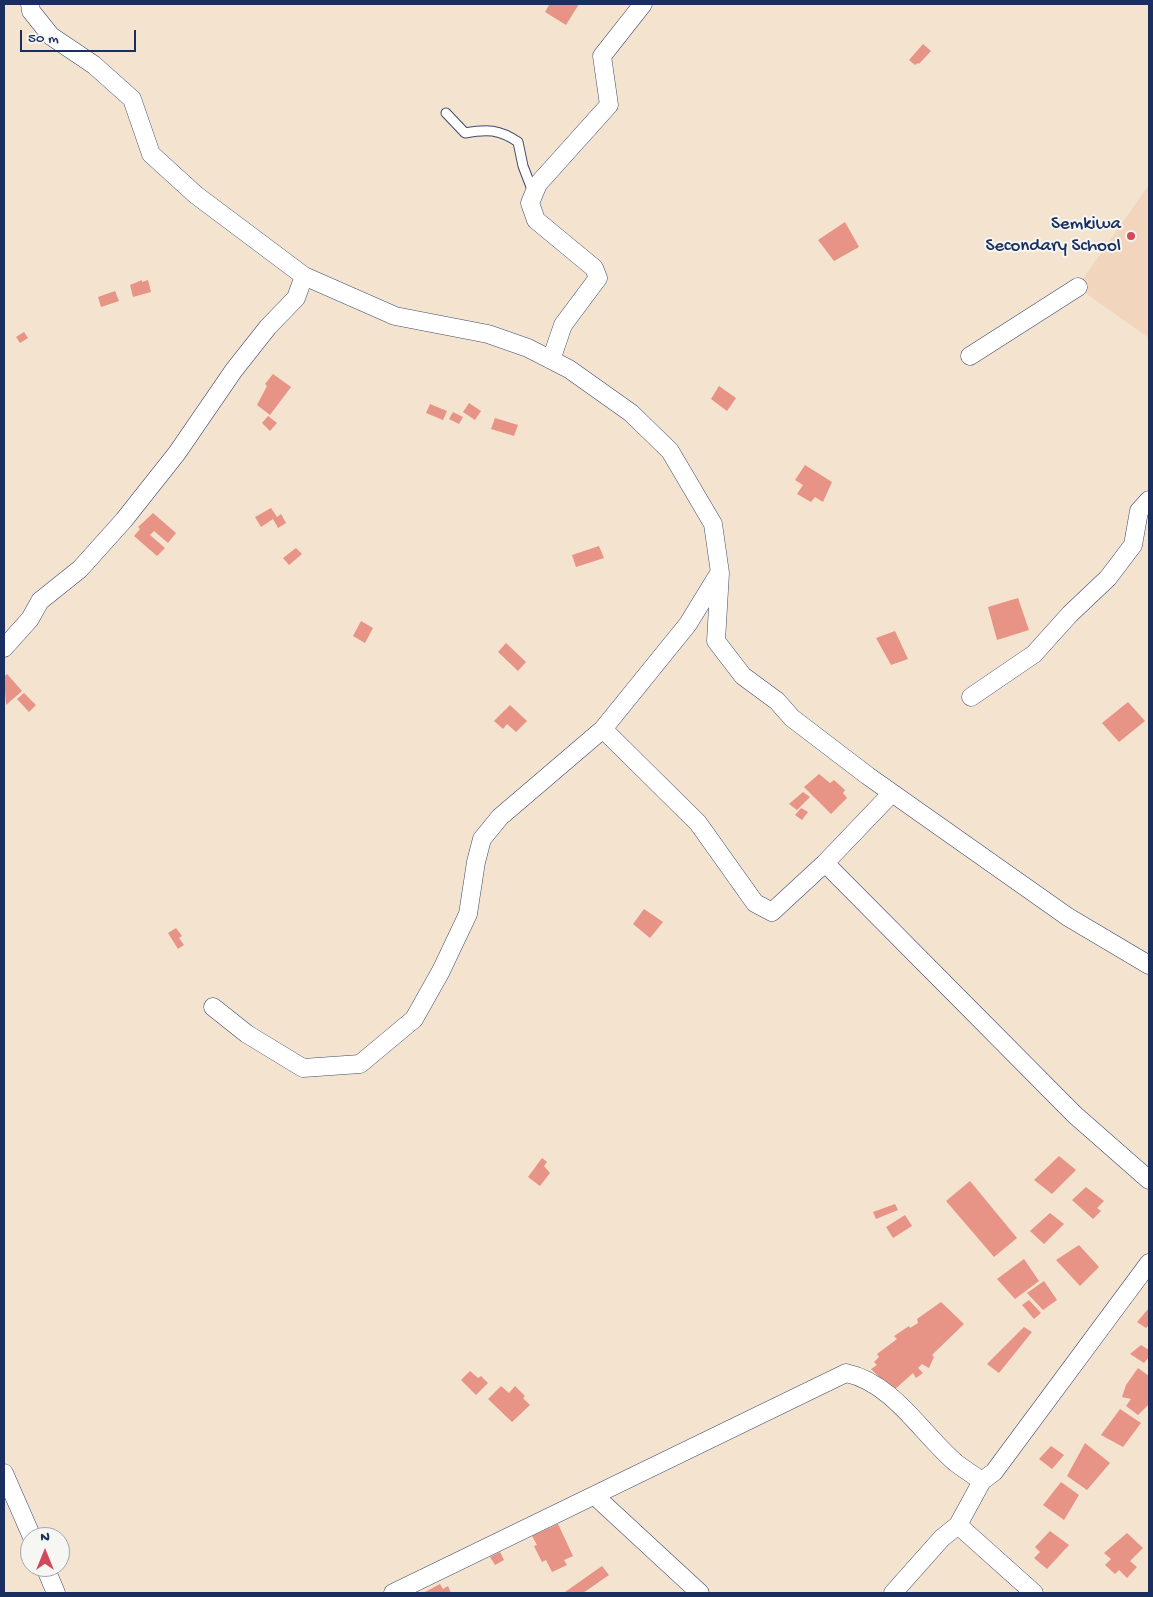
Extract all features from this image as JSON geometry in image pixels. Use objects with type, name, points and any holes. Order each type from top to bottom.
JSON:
[{"type":"street","points":[[30,4],[31,11],[50,36],[94,65],[132,99],[151,154],[196,195],[304,276],[395,316],[488,334],[528,348],[569,369],[631,413],[670,451],[713,524],[720,572],[716,641],[744,676],[777,701],[792,718],[892,793],[1068,917],[1149,965]]},
{"type":"street","points":[[551,360],[563,325],[598,278],[594,268],[536,220],[530,203],[538,184],[609,105],[602,56],[643,4]]},
{"type":"street","points":[[4,648],[30,620],[40,601],[80,569],[124,520],[177,453],[234,370],[268,327],[296,298],[304,276]]},
{"type":"street","points":[[970,356],[1078,287]]},
{"type":"street","points":[[971,696],[1034,654],[1070,614],[1108,578],[1133,545],[1139,512],[1149,500]]},
{"type":"street","points":[[213,1007],[247,1034],[302,1068],[360,1064],[414,1019],[468,914],[476,862],[482,839],[500,817],[603,729],[688,624],[720,572]]},
{"type":"street","points":[[603,729],[698,823],[755,903],[772,912],[825,863],[892,793]]},
{"type":"street","points":[[825,863],[1074,1115],[1149,1180]]},
{"type":"street","points":[[893,1593],[942,1538],[958,1525],[982,1481],[994,1472],[1149,1263]]},
{"type":"street","points":[[393,1593],[846,1373],[864,1377],[912,1417],[956,1462],[982,1481]]},
{"type":"street","points":[[4,1474],[28,1527]]},
{"type":"street","points":[[595,1496],[700,1593]]},
{"type":"street","points":[[958,1525],[1034,1593]]},
{"type":"street","points":[[49,1577],[56,1593]]},
{"type":"lane","points":[[446,113],[465,133],[480,130],[504,132],[518,142],[523,166],[534,195]]},
{"type":"shaded area","name":"Semkiwa Secondary School","points":[[1149,185],[1149,338],[1077,287]]},
{"type":"building","points":[[546,4],[579,4],[566,25],[545,12],[549,5]]},
{"type":"building","points":[[923,44],[931,51],[919,64],[915,65],[909,60]]},
{"type":"building","points":[[845,222],[859,247],[834,261],[818,240]]},
{"type":"building","points":[[142,280],[142,282],[148,280],[151,292],[133,297],[130,285]]},
{"type":"building","points":[[115,291],[119,301],[101,307],[98,297]]},
{"type":"building","points":[[24,332],[28,338],[20,343],[16,337]]},
{"type":"building","points":[[273,374],[291,387],[270,415],[257,405],[267,386],[265,384]]},
{"type":"building","points":[[719,386],[736,398],[727,411],[711,399]]},
{"type":"building","points":[[469,403],[481,411],[475,420],[463,412]]},
{"type":"building","points":[[430,404],[447,411],[443,420],[426,413]]},
{"type":"building","points":[[453,412],[463,417],[459,424],[449,419]]},
{"type":"building","points":[[268,416],[277,423],[270,431],[262,423]]},
{"type":"building","points":[[495,418],[518,425],[514,436],[491,429]]},
{"type":"building","points":[[805,465],[832,482],[823,502],[815,497],[811,502],[797,494],[803,485],[795,480]]},
{"type":"building","points":[[271,508],[277,517],[281,514],[286,523],[278,528],[273,519],[261,527],[255,517]]},
{"type":"building","points":[[153,513],[176,533],[168,543],[154,531],[150,535],[165,548],[157,556],[134,536],[140,529],[138,527]]},
{"type":"building","points":[[599,546],[604,558],[576,567],[572,555]]},
{"type":"building","points":[[296,548],[302,554],[289,565],[283,558]]},
{"type":"building","points":[[1018,598],[1029,630],[997,640],[988,607]]},
{"type":"building","points":[[361,621],[373,628],[365,643],[353,636]]},
{"type":"building","points":[[895,631],[908,659],[891,665],[876,638]]},
{"type":"building","points":[[506,643],[526,662],[518,671],[498,652]]},
{"type":"building","points":[[7,674],[22,691],[6,705],[4,677]]},
{"type":"building","points":[[24,693],[36,705],[29,712],[17,699]]},
{"type":"building","points":[[1128,702],[1145,721],[1119,742],[1102,723]]},
{"type":"building","points":[[510,705],[527,721],[516,732],[507,724],[503,729],[494,721]]},
{"type":"building","points":[[819,774],[830,783],[834,780],[845,790],[843,793],[847,798],[831,814],[804,787]]},
{"type":"building","points":[[803,792],[810,797],[797,810],[789,804]]},
{"type":"building","points":[[801,808],[808,812],[802,820],[795,815]]},
{"type":"building","points":[[644,909],[663,922],[650,938],[633,924]]},
{"type":"building","points":[[176,928],[182,936],[179,938],[184,945],[178,949],[168,933]]},
{"type":"building","points":[[1059,1156],[1076,1170],[1052,1194],[1034,1180]]},
{"type":"building","points":[[542,1158],[547,1162],[544,1166],[550,1173],[540,1186],[528,1177]]},
{"type":"building","points":[[970,1181],[1017,1238],[994,1257],[946,1201]]},
{"type":"building","points":[[1086,1187],[1104,1201],[1097,1208],[1101,1211],[1093,1219],[1072,1200]]},
{"type":"building","points":[[895,1204],[898,1210],[876,1219],[873,1212]]},
{"type":"building","points":[[1050,1213],[1064,1224],[1044,1244],[1030,1231]]},
{"type":"building","points":[[905,1215],[912,1226],[893,1238],[886,1227]]},
{"type":"building","points":[[1079,1245],[1099,1267],[1080,1286],[1056,1260]]},
{"type":"building","points":[[1024,1259],[1039,1281],[1015,1299],[997,1279]]},
{"type":"building","points":[[1044,1281],[1057,1300],[1043,1310],[1027,1293]]},
{"type":"building","points":[[1029,1300],[1041,1313],[1034,1319],[1022,1305]]},
{"type":"building","points":[[941,1302],[964,1324],[932,1355],[934,1357],[929,1368],[922,1364],[918,1368],[923,1373],[916,1378],[913,1373],[893,1391],[871,1369],[877,1365],[874,1362],[879,1357],[877,1354],[897,1339],[894,1336],[909,1326],[910,1328],[918,1323],[917,1319]]},
{"type":"building","points":[[1149,1308],[1149,1325],[1146,1328],[1137,1322]]},
{"type":"building","points":[[1024,1327],[1032,1332],[999,1373],[987,1364]]},
{"type":"building","points":[[1141,1345],[1149,1350],[1149,1357],[1144,1363],[1130,1354]]},
{"type":"building","points":[[1138,1368],[1149,1376],[1149,1404],[1138,1415],[1126,1406],[1131,1399],[1122,1397],[1126,1385]]},
{"type":"building","points":[[470,1371],[478,1378],[481,1376],[488,1383],[476,1395],[461,1380]]},
{"type":"building","points":[[501,1386],[509,1393],[515,1386],[525,1396],[523,1398],[530,1405],[512,1422],[488,1399]]},
{"type":"building","points":[[1120,1409],[1141,1423],[1123,1447],[1101,1435]]},
{"type":"building","points":[[1085,1443],[1110,1463],[1087,1490],[1067,1476]]},
{"type":"building","points":[[1051,1446],[1064,1455],[1052,1469],[1039,1459]]},
{"type":"building","points":[[1061,1482],[1079,1495],[1064,1520],[1043,1505]]},
{"type":"building","points":[[558,1524],[573,1556],[564,1560],[567,1565],[552,1572],[546,1560],[542,1562],[534,1546],[537,1545],[532,1536]]},
{"type":"building","points":[[1050,1531],[1069,1545],[1047,1569],[1034,1558],[1040,1552],[1035,1547]]},
{"type":"building","points":[[1127,1533],[1143,1548],[1130,1561],[1137,1567],[1127,1578],[1119,1570],[1115,1574],[1105,1565],[1111,1559],[1104,1553]]},
{"type":"building","points":[[500,1552],[504,1560],[495,1565],[490,1557]]},
{"type":"building","points":[[602,1566],[609,1575],[583,1593],[565,1592]]},
{"type":"building","points":[[440,1584],[443,1589],[448,1586],[451,1593],[423,1593]]},
{"type":"place","name":"Semkiwa Secondary School","points":[[1131,236]]}]
